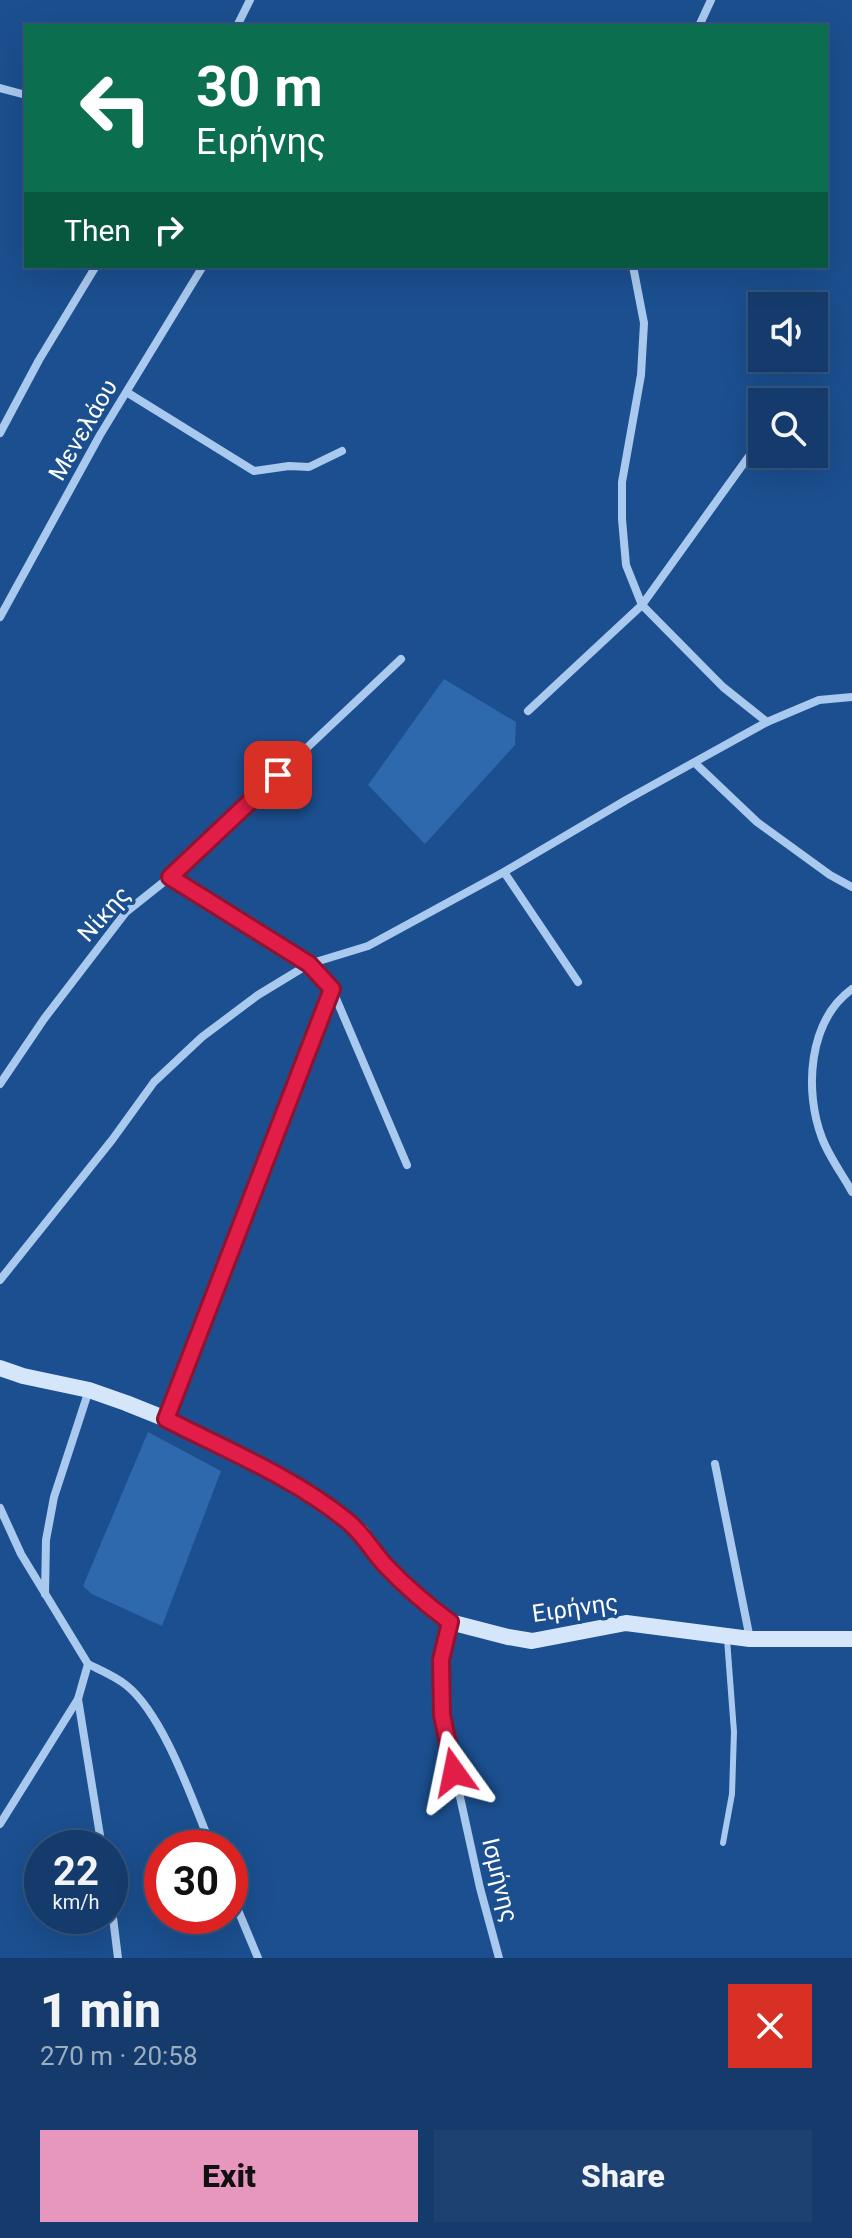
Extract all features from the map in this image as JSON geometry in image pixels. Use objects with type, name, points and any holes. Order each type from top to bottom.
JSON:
[{"type":"street","points":[[238,24],[250,0]]},
{"type":"street","points":[[700,24],[711,0]]},
{"type":"street","points":[[0,88],[24,94]]},
{"type":"street","points":[[0,433],[39,360],[95,268]]},
{"type":"street","name":"Μενελάου","points":[[0,617],[100,435],[202,268]]},
{"type":"street","points":[[633,268],[644,323],[641,375],[622,482],[626,565],[642,605],[723,687],[767,722]]},
{"type":"street","points":[[128,393],[254,471],[289,466],[309,467],[342,451]]},
{"type":"street","points":[[528,711],[642,605],[748,457]]},
{"type":"street","name":"Νίκης","points":[[0,1084],[44,1019],[126,912],[170,877],[401,659]]},
{"type":"street","points":[[0,1280],[112,1140],[154,1082],[213,1029],[258,995],[309,964],[368,946],[767,722],[819,700],[852,697]]},
{"type":"street","points":[[695,763],[757,822],[830,875],[852,887]]},
{"type":"street","points":[[504,872],[578,982]]},
{"type":"street","points":[[170,877],[309,964],[332,989],[407,1165]]},
{"type":"street","points":[[166,1419],[332,989]]},
{"type":"street","points":[[852,989],[829,1017],[818,1041],[811,1079],[822,1140],[852,1192]]},
{"type":"street","name":"Ειρήνης","points":[[0,1368],[89,1390],[166,1419],[279,1476],[328,1505],[361,1532],[383,1563],[419,1599],[450,1622],[532,1641],[626,1623],[750,1639],[852,1639]]},
{"type":"street","points":[[45,1595],[46,1540],[54,1497],[89,1390]]},
{"type":"street","points":[[715,1464],[750,1639]]},
{"type":"street","points":[[0,1508],[21,1554],[88,1664],[125,1683],[141,1700],[162,1735],[204,1830]]},
{"type":"street","name":"Ισμήνης","points":[[450,1622],[441,1660],[442,1715],[480,1888],[499,1958]]},
{"type":"street","points":[[0,1824],[78,1699],[88,1664]]},
{"type":"street","points":[[78,1699],[99,1830]]},
{"type":"street","points":[[115,1934],[118,1958]]},
{"type":"street","points":[[248,1934],[258,1958]]},
{"type":"lane","points":[[723,1843],[732,1794],[734,1732],[727,1636]]},
{"type":"shaded area","points":[[444,679],[516,722],[515,745],[425,844],[368,785]]},
{"type":"shaded area","points":[[148,1432],[221,1471],[162,1626],[92,1594],[83,1586]]},
{"type":"route","points":[[278,775],[170,877],[309,964],[332,989],[166,1419],[279,1476],[328,1505],[361,1532],[383,1563],[419,1599],[450,1622],[441,1660],[442,1715],[454,1772]]}]
